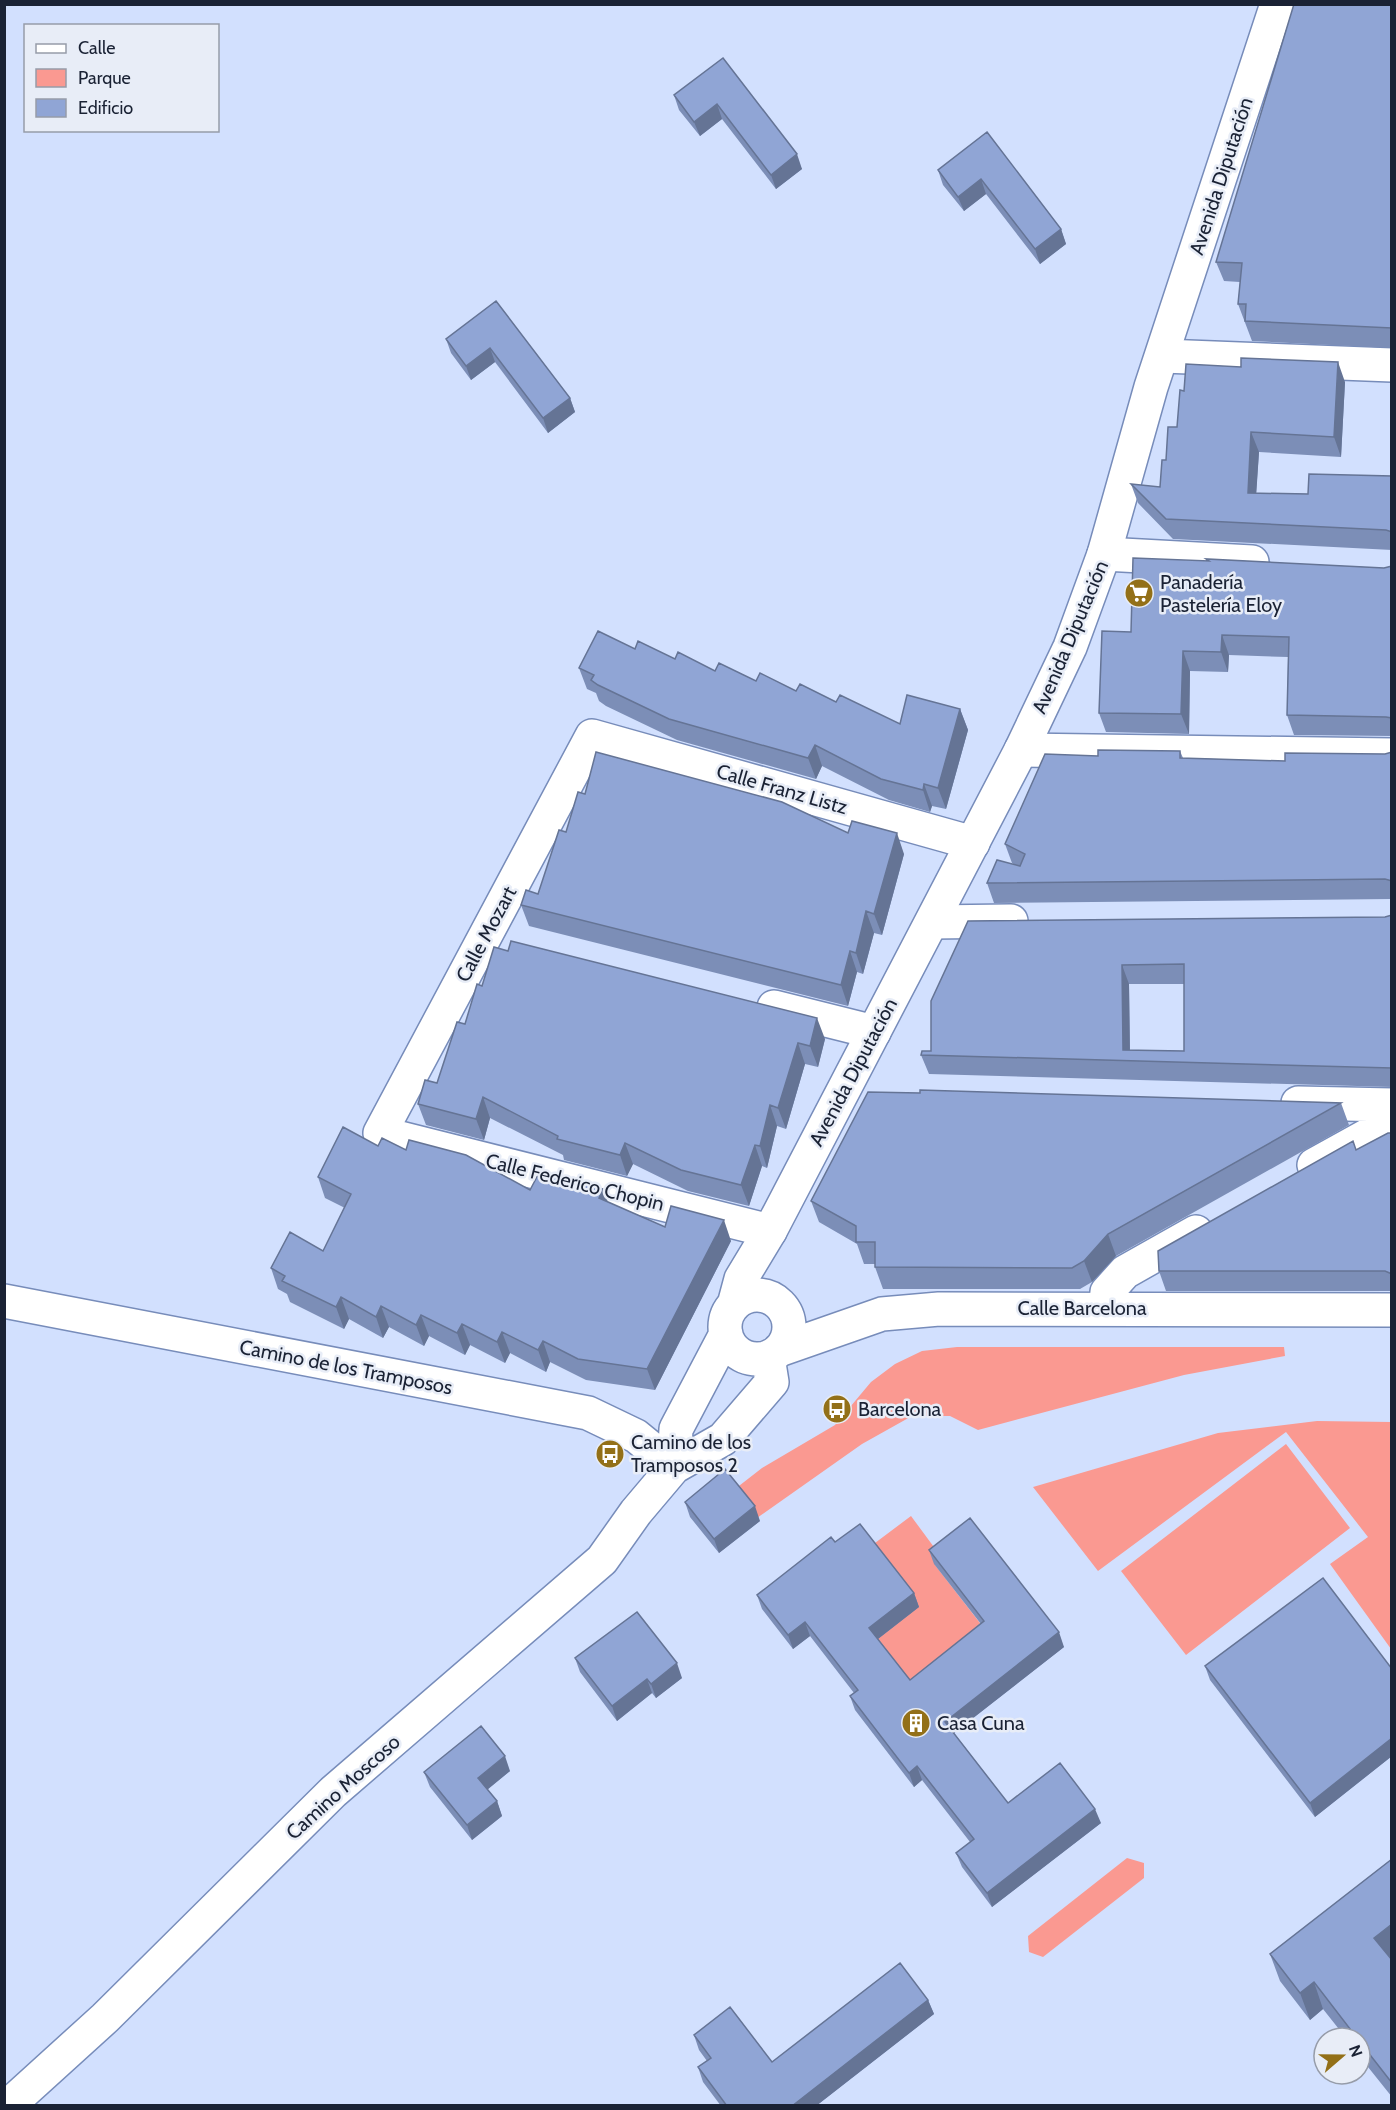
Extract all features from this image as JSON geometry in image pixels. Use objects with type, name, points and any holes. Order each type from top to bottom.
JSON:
[{"type":"street","name":"Avenida Diputación","points":[[730,1319],[741,1279],[770,1231],[932,922],[1021,750],[1070,646],[1104,554],[1151,387],[1276,4]]},
{"type":"street","points":[[1163,356],[1392,365]]},
{"type":"street","points":[[1104,554],[1287,564]]},
{"type":"street","name":"Calle Franz Listz","points":[[592,736],[973,843]]},
{"type":"street","name":"Calle Mozart","points":[[380,1133],[592,736]]},
{"type":"street","points":[[1021,750],[1392,755]]},
{"type":"street","points":[[932,922],[1038,921]]},
{"type":"street","points":[[486,935],[520,944]]},
{"type":"street","points":[[748,1001],[874,1032]]},
{"type":"street","points":[[843,1091],[879,1092]]},
{"type":"street","points":[[1272,1102],[1392,1105]]},
{"type":"street","points":[[1288,1180],[1379,1129],[1392,1118]]},
{"type":"street","name":"Calle Federico Chopin","points":[[380,1133],[770,1231]]},
{"type":"street","points":[[1106,1308],[1107,1292],[1125,1272],[1227,1215]]},
{"type":"street","points":[[770,1231],[772,1268],[770,1298]]},
{"type":"street","points":[[674,1467],[676,1429],[730,1319],[748,1296],[770,1298],[782,1308],[788,1323],[788,1333],[774,1353],[753,1359],[744,1356],[730,1344],[730,1319]]},
{"type":"street","name":"Camino de los Tramposos","points":[[4,1301],[588,1413],[636,1436],[674,1467]]},
{"type":"street","name":"Calle Barcelona","points":[[774,1353],[882,1314],[950,1309],[1392,1310]]},
{"type":"street","name":"Camino Moscoso","points":[[8,2106],[105,2018],[333,1792],[602,1560],[636,1512],[674,1467],[723,1439],[772,1382],[774,1353]]},
{"type":"green space","points":[[957,1347],[1284,1347],[1285,1356],[1184,1375],[978,1430],[950,1416],[912,1416],[862,1444],[757,1518],[735,1489],[762,1468],[835,1425],[871,1382],[895,1364],[922,1351]]},
{"type":"green space","points":[[1317,1421],[1391,1422],[1391,1649],[1330,1564],[1368,1537],[1286,1432],[1098,1571],[1033,1487],[1218,1433]]},
{"type":"green space","points":[[1286,1444],[1350,1528],[1186,1655],[1121,1571]]},
{"type":"green space","points":[[911,1516],[942,1558],[935,1565],[990,1636],[915,1694],[874,1642],[871,1546]]},
{"type":"green space","points":[[1127,1858],[1144,1863],[1144,1878],[1043,1957],[1029,1952],[1028,1936]]},
{"type":"building","points":[[1294,4],[1392,4],[1392,328],[1245,321],[1246,304],[1238,304],[1242,263],[1216,262]]},
{"type":"building","points":[[723,58],[797,154],[771,175],[717,104],[694,122],[674,95]]},
{"type":"building","points":[[987,132],[1061,229],[1035,249],[981,179],[958,197],[938,170]]},
{"type":"building","points":[[496,301],[570,398],[543,418],[490,348],[466,366],[446,339]]},
{"type":"building","points":[[1241,358],[1338,362],[1334,437],[1251,432],[1248,493],[1308,494],[1309,474],[1392,476],[1392,532],[1166,519],[1131,484],[1160,487],[1162,460],[1166,460],[1168,427],[1177,427],[1180,390],[1184,391],[1186,364],[1241,367]]},
{"type":"building","points":[[1133,558],[1209,561],[1206,559],[1384,568],[1392,566],[1392,718],[1287,715],[1289,637],[1222,635],[1221,652],[1183,651],[1181,714],[1099,713],[1102,631],[1131,632]]},
{"type":"building","points":[[598,631],[635,649],[638,641],[675,659],[678,652],[715,671],[719,663],[756,681],[760,673],[796,691],[800,684],[836,702],[840,695],[900,724],[907,695],[960,709],[938,788],[924,784],[923,790],[881,779],[815,745],[808,758],[669,719],[598,685],[591,680],[594,675],[579,668]]},
{"type":"building","points":[[1098,750],[1180,751],[1180,758],[1285,761],[1285,753],[1385,754],[1392,752],[1392,881],[1385,879],[987,883],[997,860],[1020,866],[1025,854],[1005,844],[1045,754],[1098,756]]},
{"type":"building","points":[[596,752],[782,802],[848,833],[852,821],[897,833],[874,914],[866,911],[856,953],[850,951],[841,985],[521,905],[526,890],[538,894],[559,830],[566,832],[578,792],[585,794]]},
{"type":"building","points":[[1392,915],[1392,1068],[921,1055],[922,1051],[931,1051],[931,1001],[968,921],[1385,917]],"holes":[[[1184,964],[1184,1051],[1123,1050],[1122,965]]]},
{"type":"building","points":[[511,941],[817,1018],[810,1046],[798,1043],[778,1108],[770,1105],[760,1146],[755,1145],[741,1185],[681,1170],[625,1143],[620,1155],[557,1139],[558,1136],[483,1097],[476,1119],[418,1104],[425,1080],[437,1083],[457,1022],[465,1024],[477,984],[482,986],[494,947],[508,951]]},
{"type":"building","points":[[920,1090],[1341,1103],[1108,1234],[1084,1261],[1072,1268],[875,1267],[875,1242],[856,1242],[856,1226],[811,1201],[868,1092],[920,1093]]},
{"type":"building","points":[[343,1127],[378,1146],[382,1138],[406,1150],[409,1140],[466,1155],[530,1190],[539,1173],[603,1189],[599,1198],[665,1227],[671,1206],[724,1220],[647,1369],[578,1359],[543,1341],[538,1350],[502,1332],[497,1342],[462,1324],[457,1333],[421,1315],[416,1325],[381,1306],[376,1317],[341,1297],[336,1307],[282,1281],[285,1276],[271,1268],[290,1232],[323,1251],[351,1194],[318,1177]]},
{"type":"building","points":[[1392,1133],[1392,1274],[1385,1271],[1159,1271],[1158,1251],[1353,1141],[1356,1150]]},
{"type":"building","points":[[725,1469],[755,1506],[714,1539],[685,1502]]},
{"type":"building","name":"Casa Cuna","points":[[970,1518],[1059,1632],[945,1722],[1008,1803],[1060,1763],[1095,1809],[987,1893],[956,1853],[974,1839],[917,1766],[909,1773],[850,1696],[858,1690],[805,1622],[788,1635],[757,1595],[831,1537],[835,1542],[860,1524],[914,1593],[869,1628],[910,1680],[984,1621],[929,1550]]},
{"type":"building","points":[[1323,1578],[1392,1669],[1392,1738],[1310,1803],[1205,1666]]},
{"type":"building","points":[[637,1612],[677,1663],[651,1684],[647,1679],[612,1706],[575,1658]]},
{"type":"building","points":[[481,1726],[505,1756],[478,1778],[497,1801],[467,1825],[424,1772]]},
{"type":"building","points":[[1392,1859],[1392,1924],[1374,1938],[1392,1960],[1392,2083],[1372,2057],[1372,2026],[1348,2026],[1314,1982],[1300,1993],[1270,1954]]},
{"type":"building","points":[[900,1963],[928,2000],[792,2106],[727,2106],[698,2067],[711,2058],[694,2035],[730,2007],[772,2062]]},
{"type":"place","name":"Panadería Pastelería Eloy","points":[[1139,593]]},
{"type":"place","name":"Barcelona","points":[[837,1409]]},
{"type":"place","name":"Camino de los Tramposos 2","points":[[610,1454]]},
{"type":"place","name":"Casa Cuna","points":[[916,1723]]}]
